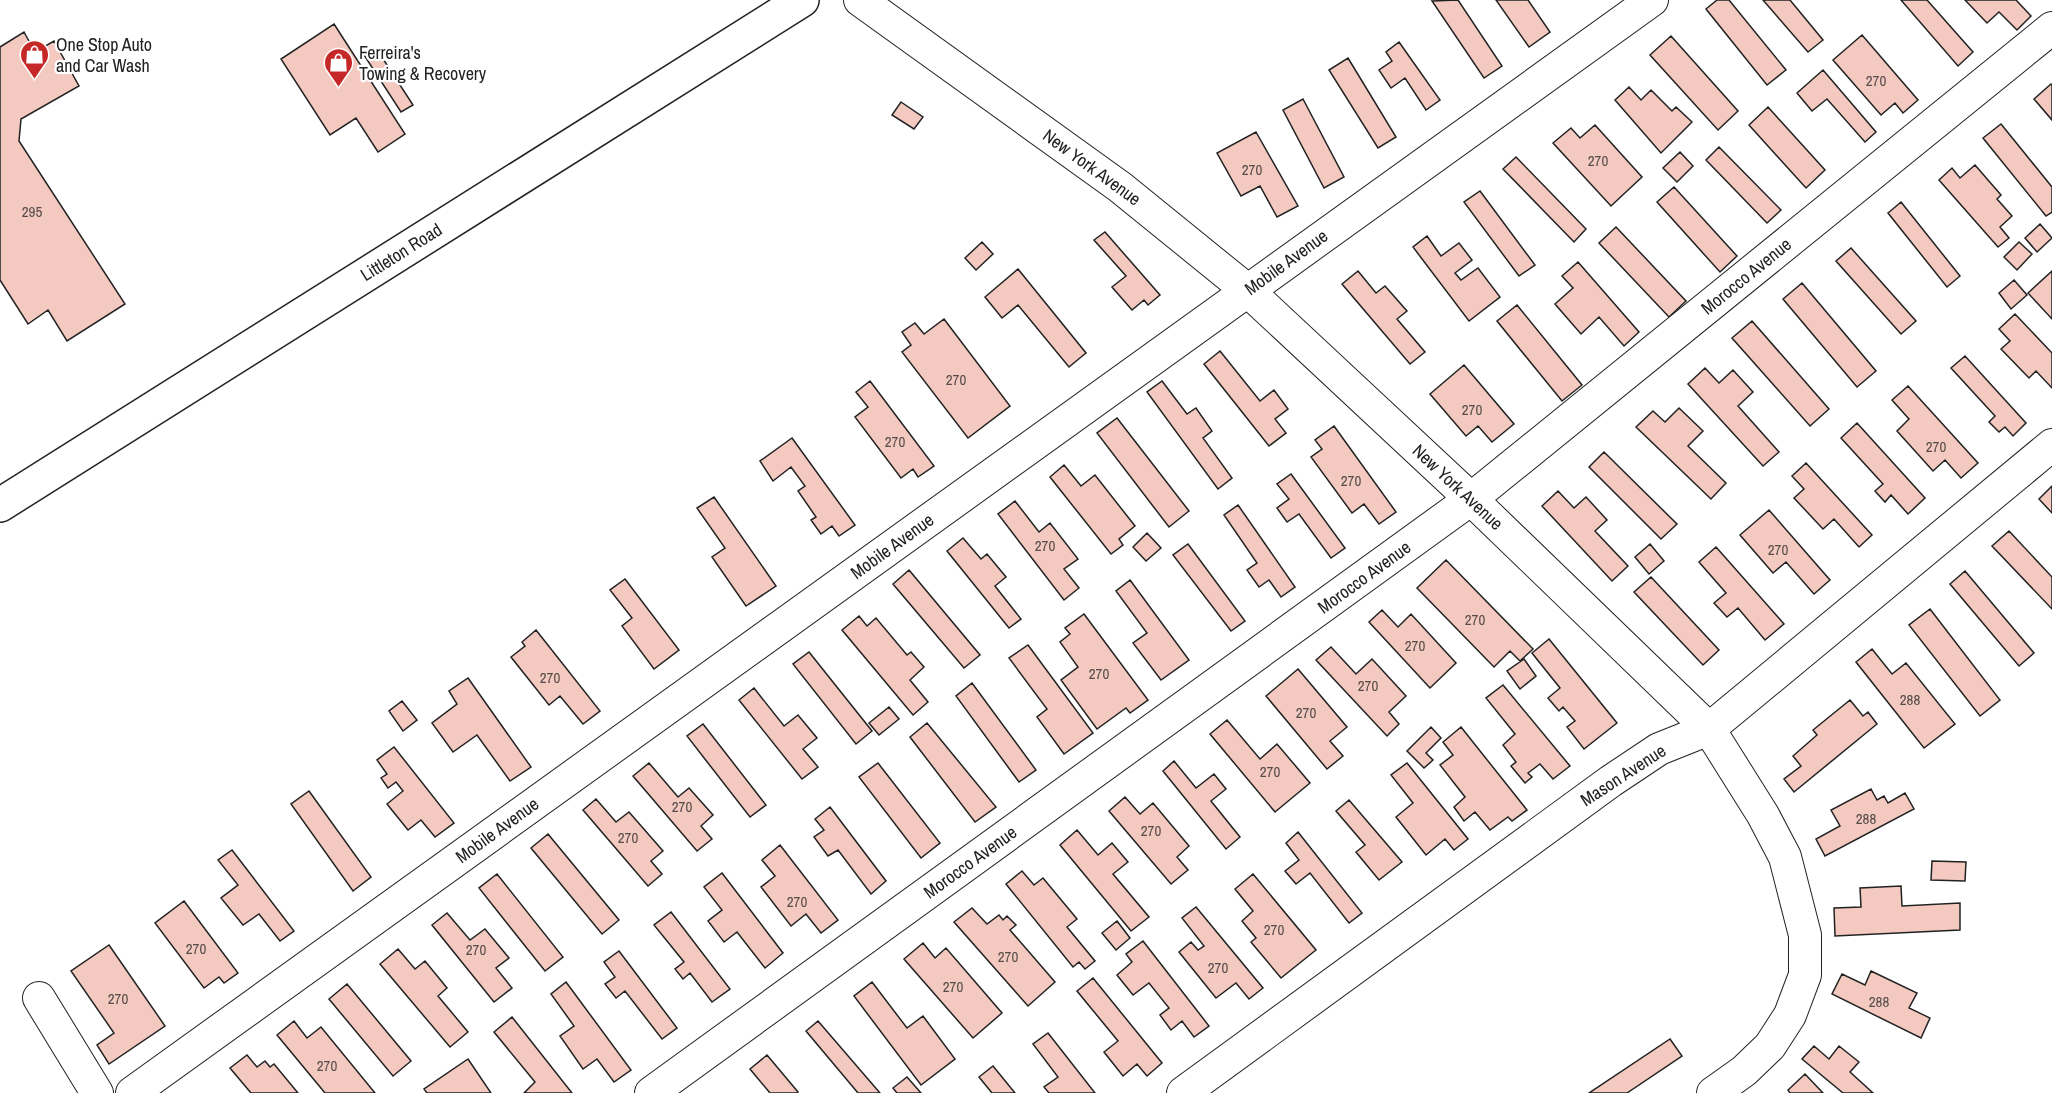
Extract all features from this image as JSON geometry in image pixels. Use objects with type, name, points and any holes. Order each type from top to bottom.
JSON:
[{"type":"main road","name":"Littleton Road","points":[[0,505],[802,0]]},
{"type":"street","name":"New York Avenue","points":[[860,0],[1120,187],[1247,290],[1471,499],[1709,729],[1763,815],[1785,857],[1806,935],[1805,975],[1790,1015],[1770,1046],[1744,1071],[1713,1093]]},
{"type":"street","name":"Mobile Avenue","points":[[132,1093],[1652,0]]},
{"type":"street","name":"Morocco Avenue","points":[[651,1093],[1471,499],[2052,28]]},
{"type":"street","name":"Mason Avenue","points":[[1183,1093],[1611,781],[1659,749],[1709,729],[2052,445]]},
{"type":"street","points":[[39,998],[97,1093]]},
{"type":"building","points":[[1458,0],[1502,66],[1484,78],[1432,1]]},
{"type":"building","points":[[1496,0],[1528,0],[1550,32],[1529,47]]},
{"type":"building","points":[[1717,0],[1729,0],[1786,70],[1767,85],[1706,9]]},
{"type":"building","points":[[1763,0],[1790,0],[1823,40],[1808,52]]},
{"type":"building","points":[[1901,0],[1927,0],[1973,52],[1958,66]]},
{"type":"building","points":[[1965,0],[2016,0],[2031,16],[2017,30],[1999,12],[1987,23]]},
{"type":"building","name":"Ferreira's Towing & Recovery","points":[[334,24],[405,134],[378,152],[356,118],[330,135],[281,59]]},
{"type":"building","points":[[24,32],[35,52],[54,41],[79,86],[21,119],[19,141],[125,304],[67,341],[48,310],[28,324],[0,280],[0,47]]},
{"type":"building","points":[[1862,35],[1918,100],[1903,113],[1895,103],[1881,115],[1833,60]]},
{"type":"building","points":[[1671,36],[1738,111],[1718,130],[1650,55]]},
{"type":"building","points":[[1399,42],[1440,100],[1426,110],[1405,78],[1391,88],[1379,70],[1392,61],[1386,52]]},
{"type":"building","points":[[376,48],[413,105],[401,112],[364,55]]},
{"type":"building","points":[[1348,58],[1396,137],[1378,148],[1329,70]]},
{"type":"building","points":[[1823,70],[1876,132],[1865,142],[1827,99],[1812,111],[1797,93]]},
{"type":"building","points":[[2052,85],[2052,120],[2034,99]]},
{"type":"building","points":[[1629,87],[1641,100],[1651,90],[1672,111],[1676,107],[1692,122],[1661,153],[1615,100]]},
{"type":"building","points":[[1303,99],[1344,177],[1324,188],[1283,110]]},
{"type":"building","points":[[901,102],[923,117],[914,129],[892,115]]},
{"type":"building","points":[[1768,107],[1825,170],[1806,188],[1749,125]]},
{"type":"building","points":[[2001,124],[2052,187],[2052,212],[2046,216],[1983,138]]},
{"type":"building","points":[[1595,125],[1642,177],[1611,206],[1553,143],[1571,128],[1580,138]]},
{"type":"building","points":[[1256,132],[1298,206],[1277,217],[1260,186],[1241,196],[1217,153]]},
{"type":"building","points":[[1719,147],[1781,210],[1767,223],[1706,160]]},
{"type":"building","points":[[1680,152],[1693,166],[1677,182],[1663,168]]},
{"type":"building","points":[[1516,157],[1586,229],[1574,242],[1503,169]]},
{"type":"building","points":[[1975,165],[2001,195],[1997,199],[2012,216],[2000,227],[2009,238],[1998,247],[1939,180],[1952,168],[1960,178]]},
{"type":"building","points":[[1674,187],[1737,256],[1720,272],[1657,202]]},
{"type":"building","points":[[1480,191],[1535,265],[1519,276],[1464,202]]},
{"type":"building","points":[[1901,202],[1960,276],[1947,287],[1888,213]]},
{"type":"building","points":[[2040,224],[2052,238],[2037,252],[2025,238]]},
{"type":"building","points":[[1616,227],[1686,301],[1669,317],[1599,243]]},
{"type":"building","points":[[1105,232],[1160,295],[1148,305],[1144,300],[1132,310],[1112,287],[1126,276],[1094,240]]},
{"type":"building","points":[[1427,236],[1441,256],[1459,243],[1472,260],[1455,273],[1461,280],[1478,268],[1500,297],[1469,321],[1413,247]]},
{"type":"building","points":[[982,242],[993,254],[976,270],[965,258]]},
{"type":"building","points":[[2019,242],[2032,254],[2017,270],[2004,257]]},
{"type":"building","points":[[1851,248],[1916,321],[1901,334],[1836,261]]},
{"type":"building","points":[[1578,262],[1639,332],[1624,346],[1599,317],[1581,334],[1555,304],[1573,288],[1562,276]]},
{"type":"building","points":[[1018,269],[1086,353],[1069,367],[1018,305],[1002,318],[985,297]]},
{"type":"building","points":[[1358,271],[1376,293],[1385,286],[1407,311],[1397,319],[1425,352],[1410,364],[1342,284]]},
{"type":"building","points":[[2052,271],[2052,319],[2028,293]]},
{"type":"building","points":[[2014,280],[2027,295],[2011,309],[1999,293]]},
{"type":"building","points":[[1802,283],[1876,371],[1857,387],[1783,299]]},
{"type":"building","points":[[1517,305],[1582,385],[1562,401],[1497,321]]},
{"type":"building","points":[[2015,314],[2052,353],[2052,388],[2036,371],[2029,378],[2001,349],[2010,341],[1999,329]]},
{"type":"building","points":[[944,319],[1010,406],[968,438],[902,352],[911,345],[902,332],[915,323],[924,334]]},
{"type":"building","points":[[1752,321],[1829,409],[1810,426],[1732,338]]},
{"type":"building","points":[[1220,351],[1260,401],[1274,390],[1288,409],[1275,419],[1286,433],[1269,446],[1204,364]]},
{"type":"building","points":[[1965,356],[2026,423],[2013,436],[2005,427],[1999,432],[1989,422],[1995,416],[1951,368]]},
{"type":"building","points":[[1464,365],[1514,424],[1492,442],[1478,426],[1466,436],[1430,394]]},
{"type":"building","points":[[1705,368],[1719,383],[1733,370],[1753,392],[1738,406],[1779,452],[1763,466],[1688,384]]},
{"type":"building","points":[[870,381],[934,466],[918,477],[913,469],[901,478],[855,417],[868,407],[856,392]]},
{"type":"building","points":[[1162,381],[1187,414],[1196,408],[1212,431],[1203,438],[1232,478],[1218,489],[1147,392]]},
{"type":"building","points":[[1908,386],[1978,463],[1961,478],[1945,460],[1933,471],[1897,431],[1909,419],[1892,400]]},
{"type":"building","points":[[1679,408],[1703,431],[1688,446],[1726,483],[1711,499],[1636,427],[1653,411],[1665,422]]},
{"type":"building","points":[[1117,418],[1189,511],[1169,527],[1097,433]]},
{"type":"building","points":[[1857,423],[1925,498],[1908,514],[1891,495],[1885,502],[1875,491],[1883,484],[1841,438]]},
{"type":"building","points":[[1334,426],[1396,512],[1379,524],[1364,504],[1352,513],[1311,457],[1322,449],[1315,440]]},
{"type":"building","points":[[792,438],[855,525],[839,536],[832,526],[821,534],[811,520],[816,517],[798,491],[805,486],[791,467],[773,481],[760,461]]},
{"type":"building","points":[[1604,452],[1677,524],[1661,539],[1589,467]]},
{"type":"building","points":[[1806,463],[1872,535],[1859,547],[1834,519],[1823,529],[1794,498],[1804,489],[1792,476]]},
{"type":"building","points":[[1064,465],[1081,486],[1095,475],[1135,526],[1119,539],[1123,545],[1111,554],[1050,477]]},
{"type":"building","points":[[1291,474],[1345,548],[1331,558],[1299,514],[1287,522],[1277,508],[1289,499],[1277,484]]},
{"type":"building","points":[[2052,486],[2052,513],[2039,499]]},
{"type":"building","points":[[1558,491],[1574,508],[1586,497],[1607,520],[1595,531],[1628,566],[1612,581],[1542,506]]},
{"type":"building","points":[[714,497],[776,586],[746,606],[712,557],[725,548],[697,508]]},
{"type":"building","points":[[1015,501],[1039,532],[1050,523],[1078,559],[1064,569],[1079,588],[1064,600],[998,514]]},
{"type":"building","points":[[1238,505],[1295,587],[1281,597],[1269,580],[1259,587],[1247,570],[1257,563],[1224,515]]},
{"type":"building","points":[[1769,510],[1830,580],[1814,594],[1786,562],[1773,573],[1740,535]]},
{"type":"building","points":[[2009,531],[2052,577],[2052,609],[1992,546]]},
{"type":"building","points":[[1147,533],[1161,548],[1146,561],[1133,547]]},
{"type":"building","points":[[963,538],[981,559],[987,554],[1006,577],[995,586],[1021,619],[1009,628],[947,551]]},
{"type":"building","points":[[1188,544],[1245,621],[1231,631],[1173,555]]},
{"type":"building","points":[[1650,544],[1664,561],[1649,574],[1635,557]]},
{"type":"building","points":[[1716,547],[1784,624],[1765,640],[1738,608],[1727,617],[1714,603],[1726,593],[1699,562]]},
{"type":"building","points":[[1446,560],[1533,649],[1520,661],[1510,651],[1494,667],[1417,588]]},
{"type":"building","points":[[909,570],[980,655],[964,668],[893,584]]},
{"type":"building","points":[[1965,571],[2034,653],[2019,666],[1950,584]]},
{"type":"building","points":[[1651,577],[1719,650],[1703,665],[1634,592]]},
{"type":"building","points":[[625,579],[679,650],[654,669],[622,626],[632,618],[610,590]]},
{"type":"building","points":[[1130,580],[1189,660],[1161,680],[1133,643],[1147,633],[1116,591]]},
{"type":"building","points":[[1930,609],[2000,700],[1980,716],[1909,625]]},
{"type":"building","points":[[1382,610],[1398,627],[1411,614],[1456,663],[1430,688],[1369,622]]},
{"type":"building","points":[[1084,614],[1148,700],[1130,713],[1126,708],[1097,729],[1061,680],[1078,667],[1060,642],[1070,634],[1065,628]]},
{"type":"building","points":[[859,616],[867,626],[876,618],[907,655],[911,652],[924,667],[910,680],[928,702],[913,715],[842,630]]},
{"type":"building","points":[[536,630],[600,711],[583,724],[560,696],[549,705],[511,657],[525,646],[522,642]]},
{"type":"building","points":[[1549,639],[1617,723],[1584,749],[1567,727],[1575,721],[1563,707],[1559,711],[1548,698],[1560,688],[1532,653]]},
{"type":"building","points":[[1028,645],[1093,733],[1064,754],[1037,717],[1047,709],[1009,658]]},
{"type":"building","points":[[1331,647],[1356,674],[1372,659],[1406,696],[1389,712],[1399,724],[1387,736],[1316,660]]},
{"type":"building","points":[[1872,649],[1892,674],[1906,663],[1955,724],[1924,748],[1856,662]]},
{"type":"building","points":[[809,652],[872,731],[856,744],[793,664]]},
{"type":"building","points":[[1524,659],[1536,676],[1520,689],[1507,671]]},
{"type":"building","points":[[1298,669],[1347,727],[1330,741],[1343,756],[1327,769],[1266,696]]},
{"type":"building","points":[[468,678],[531,767],[510,781],[477,735],[453,752],[432,723],[457,704],[449,691]]},
{"type":"building","points":[[972,683],[1036,770],[1019,782],[956,696]]},
{"type":"building","points":[[1503,685],[1570,766],[1553,779],[1540,764],[1528,773],[1532,777],[1525,783],[1511,766],[1516,762],[1503,745],[1515,734],[1486,698]]},
{"type":"building","points":[[754,688],[784,726],[798,715],[817,738],[803,749],[818,767],[802,779],[739,700]]},
{"type":"building","points":[[1850,700],[1863,716],[1868,712],[1877,724],[1794,792],[1784,779],[1801,766],[1793,756],[1817,735],[1813,730]]},
{"type":"building","points":[[402,701],[417,720],[403,731],[389,711]]},
{"type":"building","points":[[889,707],[899,719],[879,735],[869,723]]},
{"type":"building","points":[[1227,720],[1260,759],[1277,744],[1310,783],[1275,812],[1210,734]]},
{"type":"building","points":[[927,723],[996,807],[975,822],[910,737]]},
{"type":"building","points":[[703,724],[766,805],[750,817],[687,736]]},
{"type":"building","points":[[1431,727],[1441,738],[1426,753],[1433,760],[1424,768],[1407,751]]},
{"type":"building","points":[[1461,727],[1527,810],[1512,821],[1508,817],[1490,830],[1475,812],[1464,821],[1454,807],[1465,797],[1440,765],[1453,755],[1443,742]]},
{"type":"building","points":[[394,747],[454,823],[435,837],[421,820],[408,830],[387,804],[403,791],[396,782],[388,788],[381,778],[387,774],[377,760]]},
{"type":"building","points":[[1174,761],[1196,788],[1214,774],[1226,789],[1211,801],[1240,837],[1226,849],[1163,771]]},
{"type":"building","points":[[649,763],[678,797],[689,788],[713,815],[701,826],[712,839],[697,851],[633,776]]},
{"type":"building","points":[[878,763],[940,843],[921,858],[859,777]]},
{"type":"building","points":[[1407,763],[1468,839],[1454,850],[1445,839],[1426,855],[1396,817],[1413,803],[1391,775]]},
{"type":"building","points":[[1871,789],[1877,800],[1884,796],[1888,803],[1905,793],[1914,809],[1825,856],[1816,839],[1840,826],[1831,810]]},
{"type":"building","points":[[309,791],[371,877],[353,891],[291,804]]},
{"type":"building","points":[[1125,797],[1140,814],[1153,803],[1189,846],[1177,857],[1188,870],[1171,884],[1109,811]]},
{"type":"building","points":[[596,799],[616,822],[629,812],[663,851],[651,861],[662,874],[648,886],[583,810]]},
{"type":"building","points":[[1349,800],[1402,862],[1379,880],[1356,852],[1365,845],[1336,811]]},
{"type":"building","points":[[830,807],[886,881],[871,894],[838,850],[828,856],[814,837],[824,830],[815,819]]},
{"type":"building","points":[[1077,830],[1098,855],[1112,843],[1128,862],[1113,874],[1149,917],[1131,931],[1060,845]]},
{"type":"building","points":[[1298,832],[1362,913],[1349,923],[1310,873],[1296,884],[1285,871],[1299,860],[1286,843]]},
{"type":"building","points":[[548,834],[619,920],[602,934],[531,848]]},
{"type":"building","points":[[780,845],[838,920],[821,933],[806,914],[791,926],[761,887],[775,876],[762,860]]},
{"type":"building","points":[[232,850],[294,931],[280,941],[259,914],[243,925],[221,898],[238,885],[218,860]]},
{"type":"building","points":[[1932,861],[1966,862],[1965,881],[1931,880]]},
{"type":"building","points":[[1022,871],[1034,885],[1043,878],[1077,919],[1067,927],[1095,961],[1085,969],[1079,962],[1073,967],[1006,884]]},
{"type":"building","points":[[722,873],[783,953],[765,968],[737,932],[724,942],[708,921],[722,910],[704,887]]},
{"type":"building","points":[[497,874],[563,957],[545,971],[479,888]]},
{"type":"building","points":[[1253,874],[1316,950],[1281,978],[1251,942],[1256,938],[1242,921],[1253,911],[1235,889]]},
{"type":"building","points":[[1901,886],[1902,906],[1960,903],[1960,930],[1835,936],[1834,908],[1861,907],[1860,888]]},
{"type":"building","points":[[184,901],[238,973],[224,983],[219,977],[204,988],[155,923]]},
{"type":"building","points":[[1196,907],[1263,988],[1249,999],[1236,983],[1216,998],[1179,952],[1191,942],[1198,950],[1204,946],[1182,918]]},
{"type":"building","points":[[972,908],[987,924],[999,915],[1003,920],[1007,916],[1016,925],[1010,930],[1055,982],[1028,1006],[954,922]]},
{"type":"building","points":[[671,912],[730,989],[712,1002],[690,973],[683,979],[675,969],[684,962],[654,925]]},
{"type":"building","points":[[447,913],[470,940],[485,929],[509,958],[496,968],[512,988],[494,1002],[432,925]]},
{"type":"building","points":[[1117,921],[1130,938],[1116,950],[1102,933]]},
{"type":"building","points":[[1143,941],[1209,1026],[1194,1037],[1182,1021],[1171,1030],[1160,1015],[1169,1008],[1149,983],[1133,995],[1117,975],[1132,962],[1126,954]]},
{"type":"building","points":[[923,943],[935,958],[946,948],[1002,1013],[973,1038],[904,959]]},
{"type":"building","points":[[109,945],[165,1026],[109,1064],[97,1045],[114,1033],[71,971]]},
{"type":"building","points":[[398,949],[415,969],[425,961],[447,988],[438,996],[468,1032],[450,1047],[380,964]]},
{"type":"building","points":[[619,951],[677,1028],[662,1039],[625,991],[616,998],[605,984],[615,977],[604,962]]},
{"type":"building","points":[[1871,971],[1917,993],[1909,1008],[1930,1018],[1921,1038],[1832,994],[1842,974],[1865,985]]},
{"type":"building","points":[[1093,978],[1162,1063],[1147,1076],[1137,1064],[1123,1076],[1104,1052],[1118,1041],[1077,991]]},
{"type":"building","points":[[566,982],[631,1070],[614,1082],[597,1059],[583,1069],[560,1036],[574,1026],[551,994]]},
{"type":"building","points":[[872,982],[907,1028],[923,1016],[955,1059],[921,1085],[854,996]]},
{"type":"building","points":[[347,984],[411,1061],[393,1076],[329,999]]},
{"type":"building","points":[[512,1017],[572,1093],[524,1093],[535,1082],[494,1032]]},
{"type":"building","points":[[294,1021],[307,1038],[321,1027],[375,1093],[325,1093],[277,1035]]},
{"type":"building","points":[[818,1021],[880,1093],[858,1093],[806,1031]]},
{"type":"building","points":[[1048,1033],[1095,1093],[1049,1093],[1044,1087],[1058,1077],[1033,1044]]},
{"type":"building","points":[[1670,1039],[1682,1056],[1627,1093],[1589,1093]]},
{"type":"building","points":[[1814,1046],[1829,1059],[1839,1046],[1859,1062],[1850,1072],[1873,1093],[1843,1093],[1802,1059]]},
{"type":"building","points":[[247,1055],[257,1067],[265,1061],[270,1067],[274,1064],[298,1093],[251,1093],[230,1068]]},
{"type":"building","points":[[767,1055],[797,1093],[770,1093],[750,1069]]},
{"type":"building","points":[[468,1059],[491,1093],[427,1093],[424,1089]]},
{"type":"building","points":[[993,1066],[1015,1093],[992,1093],[979,1077]]},
{"type":"building","points":[[1805,1074],[1823,1093],[1790,1093],[1788,1090]]},
{"type":"building","points":[[907,1077],[921,1093],[897,1093],[893,1088]]},
{"type":"place","name":"One Stop Auto and Car Wash","points":[[35,80]]},
{"type":"place","name":"Ferreira's Towing & Recovery","points":[[338,88]]}]
